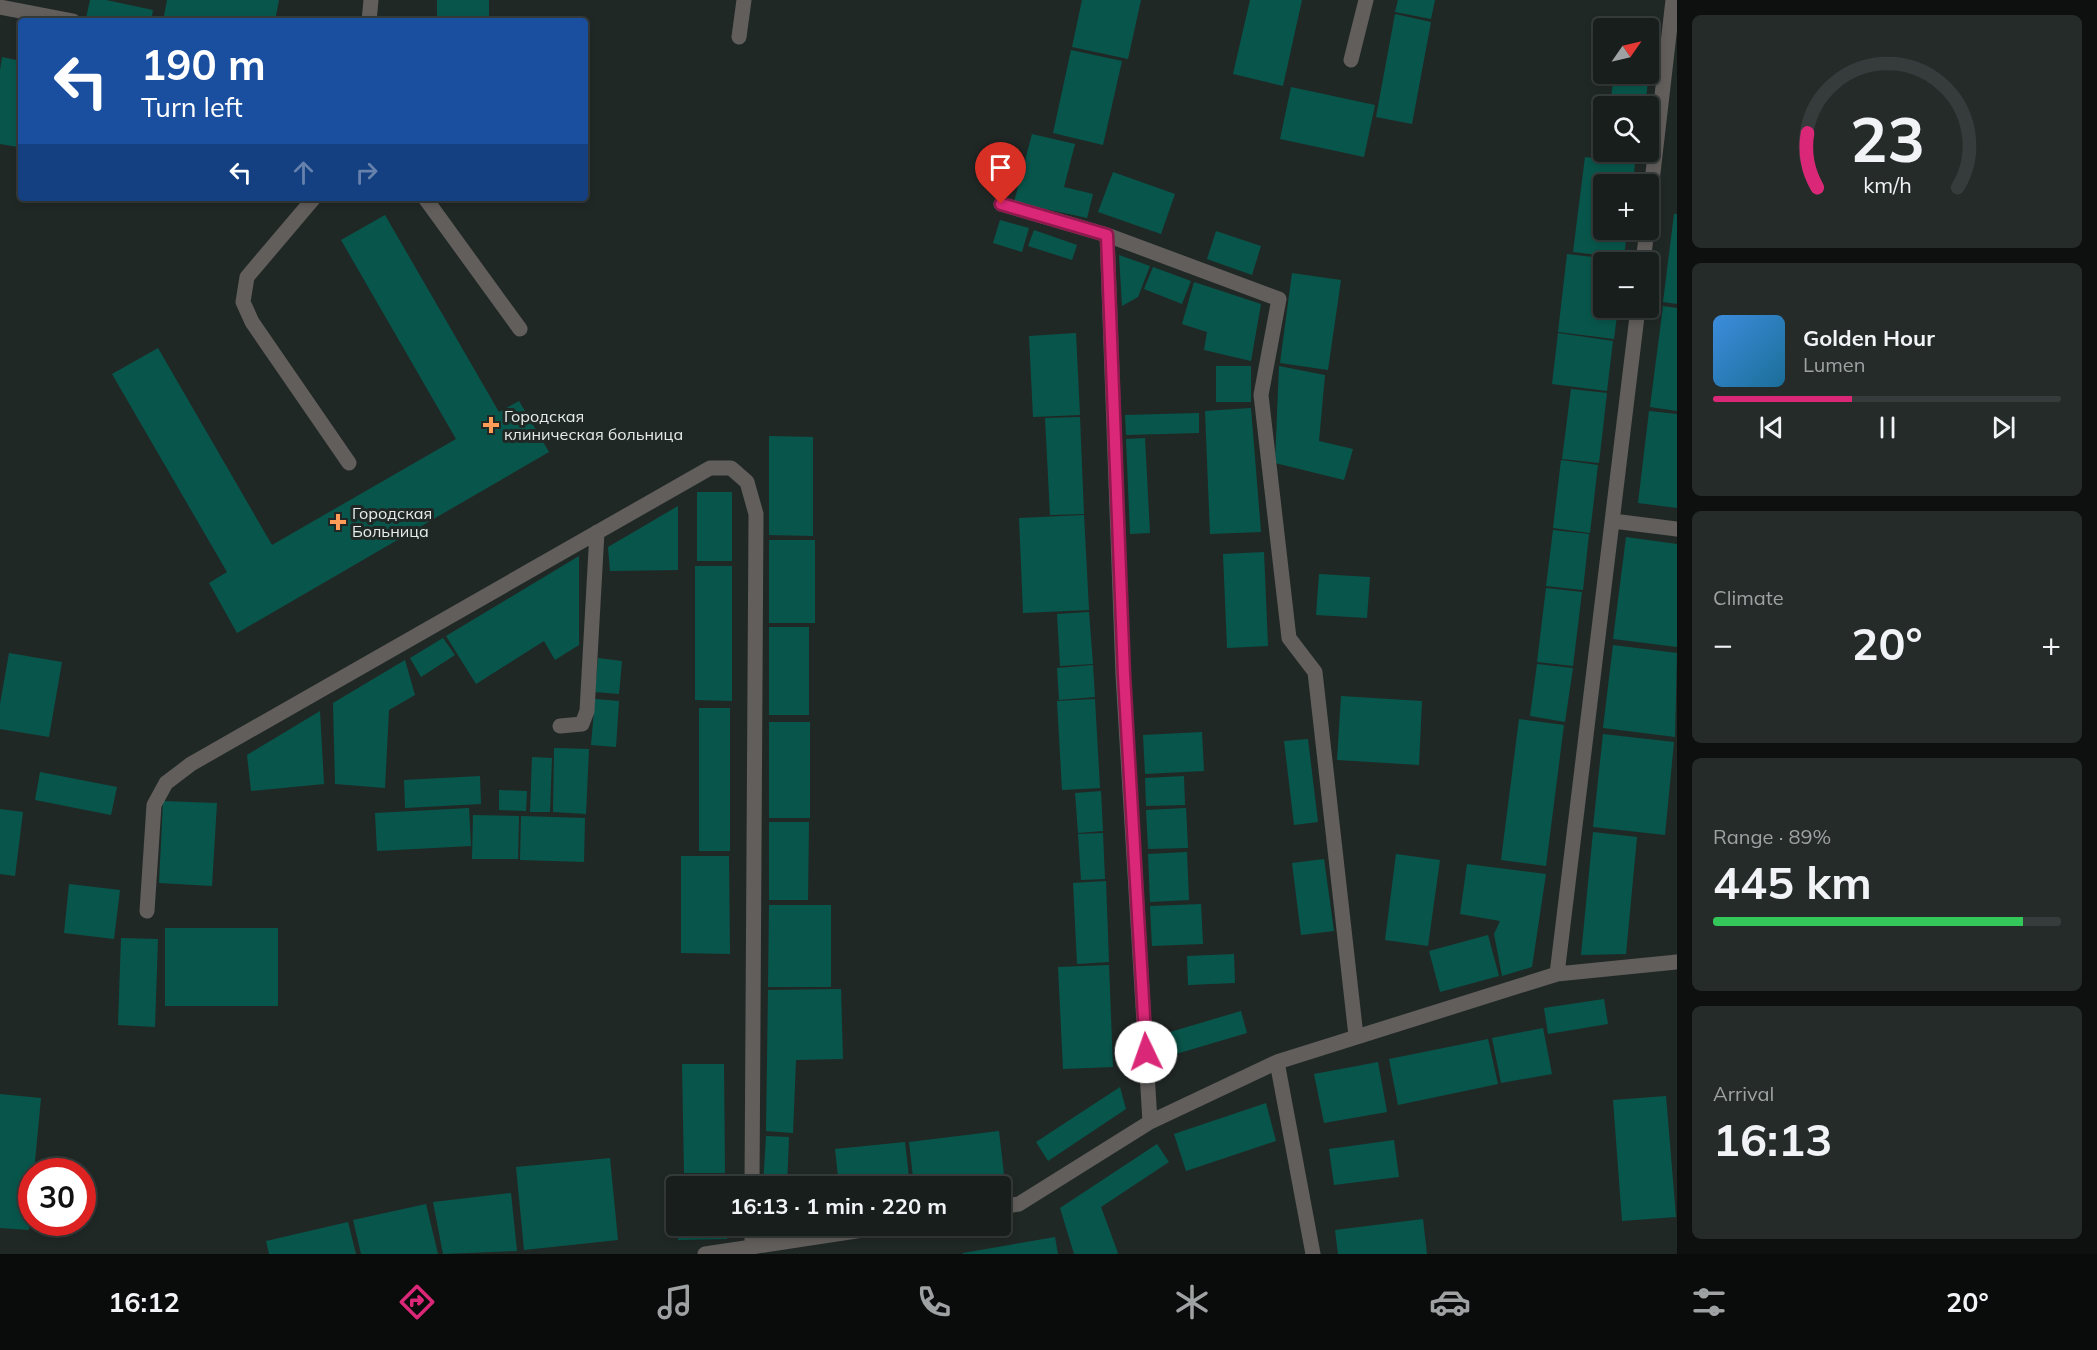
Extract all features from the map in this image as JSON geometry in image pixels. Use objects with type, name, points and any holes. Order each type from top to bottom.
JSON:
[{"type":"street","points":[[369,18],[371,0]]},
{"type":"street","points":[[739,37],[744,0]]},
{"type":"street","points":[[1351,60],[1366,0]]},
{"type":"street","points":[[1653,174],[1673,0]]},
{"type":"street","points":[[0,7],[57,18]]},
{"type":"street","points":[[311,201],[247,277],[243,302],[252,322],[349,463]]},
{"type":"street","points":[[427,201],[520,329]]},
{"type":"street","points":[[1001,204],[1107,235],[1279,299],[1261,395],[1289,638],[1315,672],[1356,1036]]},
{"type":"street","points":[[1107,235],[1124,675],[1150,1122]]},
{"type":"street","points":[[1557,974],[1637,318]]},
{"type":"street","points":[[147,911],[154,805],[166,783],[191,764],[710,468],[731,468],[747,482],[756,514],[752,1176]]},
{"type":"street","points":[[1613,521],[1677,528]]},
{"type":"street","points":[[560,726],[582,724],[587,711],[597,532]]},
{"type":"street","points":[[1011,1205],[1019,1204],[1150,1122],[1277,1062],[1557,974],[1677,962]]},
{"type":"street","points":[[1277,1062],[1312,1254]]},
{"type":"street","points":[[752,1236],[752,1248]]},
{"type":"street","points":[[705,1254],[827,1236]]},
{"type":"building","points":[[90,0],[106,0],[153,10],[152,18],[86,18]]},
{"type":"building","points":[[167,0],[279,0],[276,18],[164,18]]},
{"type":"building","points":[[437,0],[489,0],[489,18],[437,18]]},
{"type":"building","points":[[1082,0],[1141,0],[1128,59],[1072,47]]},
{"type":"building","points":[[1250,0],[1302,0],[1283,86],[1233,74]]},
{"type":"building","points":[[1398,0],[1435,0],[1431,19],[1395,12]]},
{"type":"building","points":[[1395,14],[1431,22],[1412,124],[1376,117]]},
{"type":"building","points":[[1071,50],[1122,61],[1103,145],[1053,133]]},
{"type":"building","points":[[2,57],[18,60],[18,147],[0,144]]},
{"type":"building","points":[[1613,84],[1648,84],[1646,96],[1611,96]]},
{"type":"building","points":[[1291,87],[1375,105],[1364,157],[1280,139]]},
{"type":"building","points":[[1032,134],[1075,144],[1064,187],[1093,194],[1087,218],[1014,202]]},
{"type":"building","points":[[1585,157],[1593,158],[1593,162],[1635,163],[1634,174],[1593,174],[1593,240],[1626,240],[1625,252],[1593,252],[1593,254],[1573,252]]},
{"type":"building","points":[[1113,172],[1175,194],[1161,234],[1098,212]]},
{"type":"building","points":[[1674,214],[1677,214],[1677,304],[1663,302]]},
{"type":"building","name":"Городская клиническая больница","points":[[385,215],[499,412],[519,401],[549,452],[237,633],[209,583],[227,572],[112,374],[158,348],[272,545],[456,439],[341,240]]},
{"type":"building","points":[[1000,220],[1029,228],[1022,252],[993,243]]},
{"type":"building","points":[[1034,230],[1077,245],[1072,260],[1028,246]]},
{"type":"building","points":[[1216,231],[1261,246],[1252,275],[1207,259]]},
{"type":"building","points":[[1567,254],[1593,257],[1593,318],[1617,318],[1614,339],[1558,332]]},
{"type":"building","points":[[1119,255],[1150,266],[1138,297],[1122,306]]},
{"type":"building","points":[[1153,267],[1191,281],[1182,304],[1144,289]]},
{"type":"building","points":[[1292,273],[1341,280],[1328,370],[1280,363]]},
{"type":"building","points":[[1194,282],[1261,304],[1251,361],[1204,350],[1207,332],[1182,324]]},
{"type":"building","points":[[1663,306],[1677,308],[1677,411],[1650,407]]},
{"type":"building","points":[[1076,333],[1080,415],[1033,417],[1029,336]]},
{"type":"building","points":[[1558,333],[1613,341],[1607,391],[1552,384]]},
{"type":"building","points":[[1216,366],[1251,366],[1251,402],[1216,402]]},
{"type":"building","points":[[1279,366],[1325,375],[1319,441],[1353,449],[1344,480],[1275,463]]},
{"type":"building","points":[[1571,389],[1607,393],[1599,463],[1562,459]]},
{"type":"building","points":[[1251,408],[1261,532],[1210,534],[1205,411]]},
{"type":"building","points":[[1649,411],[1677,414],[1677,508],[1638,503]]},
{"type":"building","points":[[1199,413],[1199,433],[1126,435],[1125,415]]},
{"type":"building","points":[[1080,417],[1084,514],[1050,515],[1045,418]]},
{"type":"building","points":[[769,436],[813,437],[813,536],[769,535]]},
{"type":"building","points":[[1145,438],[1150,533],[1130,534],[1126,439]]},
{"type":"building","points":[[1561,460],[1598,465],[1590,533],[1553,528]]},
{"type":"building","points":[[697,492],[732,492],[732,561],[697,561]]},
{"type":"building","points":[[678,506],[678,570],[610,571],[608,547]]},
{"type":"building","points":[[1084,515],[1089,610],[1023,613],[1019,518]]},
{"type":"building","points":[[1553,530],[1589,534],[1583,590],[1546,586]]},
{"type":"building","points":[[1626,537],[1677,544],[1677,647],[1613,639]]},
{"type":"building","points":[[769,540],[815,540],[815,623],[769,623]]},
{"type":"building","points":[[1264,552],[1268,646],[1227,648],[1223,554]]},
{"type":"building","points":[[579,556],[579,645],[555,660],[544,641],[476,684],[446,636]]},
{"type":"building","points":[[695,566],[732,566],[732,701],[695,700]]},
{"type":"building","points":[[1319,574],[1370,577],[1367,618],[1316,615]]},
{"type":"building","points":[[1546,588],[1582,592],[1573,666],[1537,662]]},
{"type":"building","points":[[1089,612],[1093,664],[1060,666],[1057,614]]},
{"type":"building","points":[[769,627],[809,627],[809,715],[769,715]]},
{"type":"building","points":[[443,638],[455,655],[421,677],[410,658]]},
{"type":"building","points":[[1613,645],[1677,653],[1675,737],[1603,728]]},
{"type":"building","points":[[9,653],[62,662],[49,737],[0,729],[0,704]]},
{"type":"building","points":[[598,658],[622,661],[619,694],[595,692]]},
{"type":"building","points":[[405,660],[415,695],[389,710],[385,788],[335,784],[333,703]]},
{"type":"building","points":[[1537,664],[1573,668],[1565,722],[1530,716]]},
{"type":"building","points":[[1093,665],[1095,697],[1059,700],[1057,668]]},
{"type":"building","points":[[1341,696],[1422,701],[1419,765],[1337,760]]},
{"type":"building","points":[[595,699],[619,701],[616,747],[591,745]]},
{"type":"building","points":[[1095,699],[1100,788],[1062,790],[1057,701]]},
{"type":"building","points":[[699,708],[730,708],[730,851],[699,851]]},
{"type":"building","points":[[320,711],[324,784],[251,791],[247,755]]},
{"type":"building","points":[[1519,719],[1564,725],[1546,866],[1501,860]]},
{"type":"building","points":[[769,722],[810,722],[810,818],[769,818]]},
{"type":"building","points":[[1202,732],[1204,771],[1145,774],[1143,735]]},
{"type":"building","points":[[1603,734],[1674,742],[1665,835],[1593,827]]},
{"type":"building","points":[[1308,739],[1318,822],[1294,825],[1284,741]]},
{"type":"building","points":[[554,748],[589,749],[586,814],[553,812]]},
{"type":"building","points":[[532,757],[552,758],[550,812],[530,812]]},
{"type":"building","points":[[40,772],[117,787],[111,815],[35,800]]},
{"type":"building","points":[[480,776],[481,804],[405,808],[404,780]]},
{"type":"building","points":[[1184,776],[1185,805],[1146,806],[1145,778]]},
{"type":"building","points":[[499,790],[527,791],[526,811],[499,810]]},
{"type":"building","points":[[1101,791],[1103,831],[1078,833],[1075,793]]},
{"type":"building","points":[[163,801],[217,803],[212,886],[159,883]]},
{"type":"building","points":[[469,808],[471,846],[377,851],[375,813]]},
{"type":"building","points":[[1186,808],[1188,848],[1148,849],[1146,810]]},
{"type":"building","points":[[0,809],[23,812],[15,876],[0,874]]},
{"type":"building","points":[[473,815],[519,816],[518,859],[472,859]]},
{"type":"building","points":[[521,816],[585,818],[584,862],[520,860]]},
{"type":"building","points":[[769,822],[809,822],[808,900],[769,900]]},
{"type":"building","points":[[1593,832],[1637,837],[1626,954],[1581,955]]},
{"type":"building","points":[[1103,833],[1105,879],[1081,880],[1078,834]]},
{"type":"building","points":[[1187,852],[1189,900],[1150,902],[1148,854]]},
{"type":"building","points":[[1396,854],[1440,860],[1428,946],[1385,940]]},
{"type":"building","points":[[681,856],[729,856],[730,954],[681,953]]},
{"type":"building","points":[[1324,859],[1334,931],[1301,935],[1292,863]]},
{"type":"building","points":[[1467,864],[1546,874],[1532,967],[1502,976],[1494,934],[1500,921],[1460,914]]},
{"type":"building","points":[[1106,881],[1109,962],[1077,964],[1073,883]]},
{"type":"building","points":[[69,884],[120,890],[114,939],[64,933]]},
{"type":"building","points":[[1201,904],[1203,944],[1152,946],[1150,906]]},
{"type":"building","points":[[769,905],[831,905],[831,987],[768,987]]},
{"type":"building","points":[[165,928],[278,928],[278,1006],[165,1006]]},
{"type":"building","points":[[1488,935],[1499,976],[1440,992],[1429,951]]},
{"type":"building","points":[[121,938],[158,939],[155,1027],[118,1025]]},
{"type":"building","points":[[1234,954],[1235,983],[1188,985],[1187,956]]},
{"type":"building","points":[[1109,965],[1113,1067],[1063,1069],[1058,967]]},
{"type":"building","points":[[841,989],[843,1059],[796,1060],[793,1133],[766,1131],[768,990]]},
{"type":"building","points":[[1604,999],[1608,1024],[1548,1034],[1544,1008]]},
{"type":"building","points":[[1241,1011],[1247,1033],[1176,1054],[1170,1032]]},
{"type":"building","points":[[1543,1028],[1552,1074],[1501,1083],[1492,1038]]},
{"type":"building","points":[[1488,1039],[1498,1084],[1398,1105],[1389,1059]]},
{"type":"building","points":[[1378,1062],[1387,1112],[1324,1123],[1314,1074]]},
{"type":"building","points":[[682,1064],[724,1064],[725,1173],[684,1173]]},
{"type":"building","points":[[1120,1087],[1126,1109],[1048,1161],[1036,1142]]},
{"type":"building","points":[[0,1094],[41,1098],[35,1158],[18,1158],[18,1229],[0,1228]]},
{"type":"building","points":[[1666,1096],[1676,1217],[1622,1221],[1613,1100]]},
{"type":"building","points":[[1266,1103],[1276,1141],[1186,1171],[1174,1134]]},
{"type":"building","points":[[999,1131],[1004,1176],[913,1176],[909,1142]]},
{"type":"building","points":[[766,1136],[789,1137],[787,1176],[764,1176]]},
{"type":"building","points":[[1394,1140],[1399,1177],[1334,1185],[1329,1149]]},
{"type":"building","points":[[905,1142],[909,1176],[838,1176],[835,1149]]},
{"type":"building","points":[[1157,1144],[1169,1162],[1101,1207],[1118,1253],[1074,1254],[1060,1208]]},
{"type":"building","points":[[610,1158],[618,1240],[524,1250],[516,1167]]},
{"type":"building","points":[[511,1193],[517,1251],[443,1254],[433,1202]]},
{"type":"building","points":[[426,1204],[438,1254],[361,1254],[353,1220]]},
{"type":"building","points":[[1423,1219],[1427,1254],[1338,1254],[1335,1230]]},
{"type":"building","points":[[348,1222],[356,1254],[269,1254],[266,1241]]},
{"type":"building","points":[[678,1236],[727,1236],[727,1239],[678,1240]]},
{"type":"building","points":[[1055,1237],[1058,1254],[963,1254],[963,1253]]},
{"type":"place","name":"Городская клиническая больница","points":[[491,425]]},
{"type":"place","name":"Городская Больница","points":[[338,522]]},
{"type":"route","points":[[1001,204],[1107,235],[1124,675],[1146,1052]]}]
